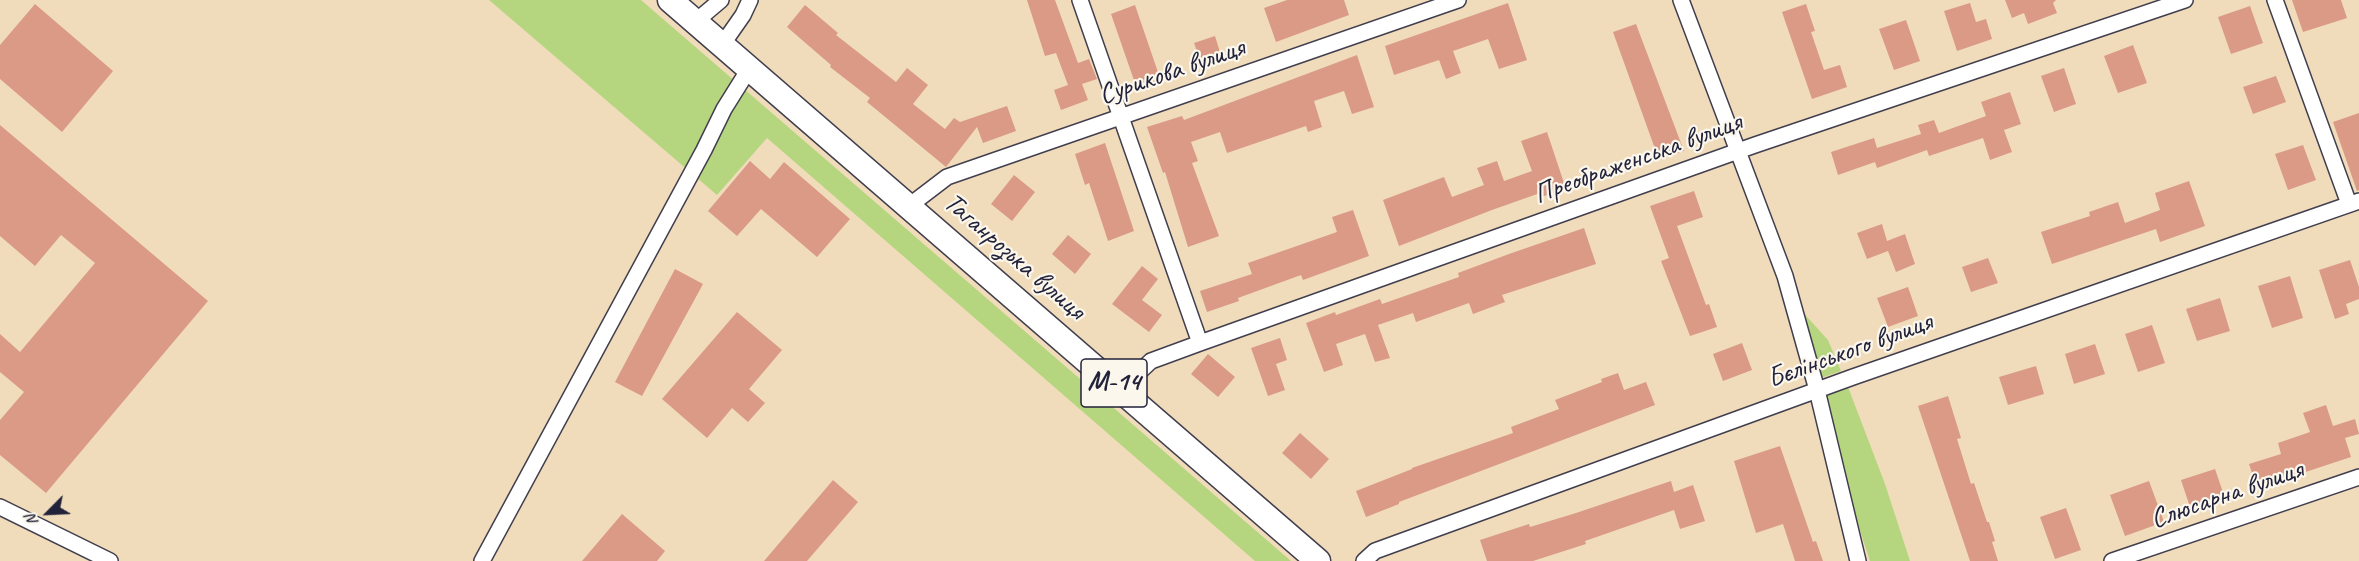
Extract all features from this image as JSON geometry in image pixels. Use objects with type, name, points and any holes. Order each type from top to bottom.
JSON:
[{"type":"highway","name":"Таганрозька вулиця","points":[[670,0],[1318,561]]},
{"type":"street","points":[[695,22],[721,0]]},
{"type":"street","points":[[722,45],[743,15],[750,0]]},
{"type":"street","points":[[1080,0],[1200,343]]},
{"type":"street","name":"Сурикова вулиця","points":[[909,206],[947,177],[1458,0]]},
{"type":"street","points":[[1681,0],[1785,276],[1817,390],[1858,561]]},
{"type":"street","name":"Преображенська вулиця","points":[[1121,389],[1151,361],[1200,343],[1737,151],[2185,0]]},
{"type":"street","points":[[2275,0],[2354,202]]},
{"type":"street","points":[[482,561],[724,109],[749,69]]},
{"type":"street","name":"Бєлінського вулиця","points":[[1364,561],[1376,551],[1817,390],[2354,202]]},
{"type":"street","name":"Слюсарна вулиця","points":[[2112,561],[2359,477]]},
{"type":"street","points":[[0,507],[110,561]]},
{"type":"green space","points":[[489,0],[641,0],[1291,561],[1255,561],[767,138],[717,195]]},
{"type":"green space","points":[[1778,285],[1828,340],[1841,371],[1812,381]]},
{"type":"green space","points":[[1848,387],[1885,484],[1910,561],[1870,561],[1817,398]]},
{"type":"building","points":[[1027,0],[1055,0],[1078,63],[1089,59],[1097,79],[1082,84],[1088,100],[1061,110],[1054,90],[1068,85],[1056,53],[1045,56]]},
{"type":"building","points":[[1287,0],[1344,0],[1349,15],[1276,42],[1264,8]]},
{"type":"building","points":[[2005,0],[2056,0],[2053,3],[2057,13],[2028,24],[2024,13],[2012,18]]},
{"type":"building","points":[[2292,0],[2341,0],[2347,18],[2303,32]]},
{"type":"building","points":[[1508,3],[1527,60],[1499,69],[1488,39],[1453,51],[1461,73],[1446,79],[1439,60],[1394,75],[1385,46]]},
{"type":"building","points":[[1970,3],[1976,22],[1986,19],[1992,39],[1957,51],[1944,11]]},
{"type":"building","points":[[35,4],[113,71],[62,132],[0,79],[0,45]]},
{"type":"building","points":[[1806,4],[1815,31],[1811,32],[1824,70],[1840,65],[1847,87],[1812,99],[1782,12]]},
{"type":"building","points":[[805,5],[838,33],[836,35],[896,82],[907,68],[928,85],[913,104],[945,129],[954,118],[960,122],[1007,106],[1016,131],[983,143],[977,127],[946,167],[867,102],[870,98],[830,67],[831,65],[787,27]]},
{"type":"building","points":[[1135,5],[1161,81],[1137,89],[1111,14]]},
{"type":"building","points":[[2250,6],[2263,43],[2231,54],[2218,17]]},
{"type":"building","points":[[1906,20],[1920,61],[1894,70],[1879,29]]},
{"type":"building","points":[[1636,24],[1684,151],[1659,160],[1613,32]]},
{"type":"building","points":[[1215,36],[1223,62],[1203,68],[1194,43]]},
{"type":"building","points":[[2133,45],[2147,83],[2118,93],[2104,56]]},
{"type":"building","points":[[1357,55],[1374,107],[1352,114],[1344,91],[1314,101],[1322,127],[1308,132],[1306,126],[1227,153],[1220,132],[1191,142],[1198,161],[1192,163],[1219,236],[1188,247],[1165,172],[1163,173],[1147,127],[1182,116],[1184,120]]},
{"type":"building","points":[[2064,68],[2076,104],[2054,112],[2041,76]]},
{"type":"building","points":[[2276,76],[2286,102],[2253,114],[2243,87]]},
{"type":"building","points":[[2010,92],[2021,124],[2004,130],[2012,152],[1990,160],[1983,138],[1929,156],[1927,150],[1877,168],[1875,162],[1838,175],[1831,152],[1874,138],[1877,148],[1921,134],[1918,125],[1934,120],[1939,133],[1986,116],[1981,102]]},
{"type":"building","points":[[2359,113],[2359,190],[2357,191],[2333,122]]},
{"type":"building","points":[[0,125],[208,301],[46,493],[0,455],[0,420],[24,392],[0,372],[0,334],[20,352],[95,263],[61,235],[35,266],[0,236]]},
{"type":"building","points":[[1547,132],[1566,189],[1541,197],[1540,193],[1399,246],[1383,200],[1444,177],[1452,197],[1484,185],[1477,168],[1497,161],[1504,181],[1532,171],[1521,141]]},
{"type":"building","points":[[1105,143],[1134,231],[1108,241],[1089,183],[1085,185],[1075,154]]},
{"type":"building","points":[[2303,145],[2316,180],[2288,190],[2275,154]]},
{"type":"building","points":[[750,161],[770,179],[784,162],[850,219],[817,257],[761,209],[737,236],[708,211]]},
{"type":"building","points":[[1014,175],[1035,192],[1012,221],[991,204]]},
{"type":"building","points":[[2189,181],[2205,226],[2160,242],[2156,229],[2052,264],[2041,232],[2090,216],[2089,212],[2118,202],[2125,223],[2160,210],[2155,193]]},
{"type":"building","points":[[1694,191],[1703,217],[1677,226],[1706,305],[1709,304],[1717,327],[1690,336],[1661,261],[1669,258],[1650,206]]},
{"type":"building","points":[[1353,210],[1369,256],[1303,280],[1301,275],[1207,312],[1200,291],[1252,274],[1248,263],[1337,232],[1332,217]]},
{"type":"building","points":[[1882,224],[1887,241],[1905,234],[1915,264],[1896,272],[1888,251],[1867,259],[1857,233]]},
{"type":"building","points":[[1584,228],[1596,264],[1502,295],[1505,302],[1473,314],[1469,303],[1416,322],[1413,313],[1378,325],[1390,358],[1375,362],[1365,334],[1336,344],[1343,365],[1324,372],[1306,323],[1380,299],[1382,304],[1459,277],[1458,273]]},
{"type":"building","points":[[1068,235],[1091,254],[1075,274],[1052,254]]},
{"type":"building","points":[[1988,258],[1998,283],[1971,292],[1962,267]]},
{"type":"building","points":[[2350,260],[2359,287],[2359,299],[2346,304],[2349,314],[2335,319],[2319,270]]},
{"type":"building","points":[[1142,266],[1158,279],[1142,300],[1162,315],[1149,332],[1112,304]]},
{"type":"building","points":[[675,269],[703,284],[642,396],[615,382]]},
{"type":"building","points":[[2290,276],[2303,318],[2272,328],[2258,286]]},
{"type":"building","points":[[1908,287],[1918,316],[1888,327],[1877,298]]},
{"type":"building","points":[[2220,298],[2230,331],[2197,341],[2186,309]]},
{"type":"building","points":[[737,312],[782,350],[749,389],[765,403],[748,422],[732,408],[707,438],[662,399]]},
{"type":"building","points":[[2152,325],[2165,363],[2138,372],[2125,334]]},
{"type":"building","points":[[1280,338],[1287,360],[1276,364],[1285,390],[1268,396],[1251,348]]},
{"type":"building","points":[[1742,343],[1752,370],[1723,381],[1713,354]]},
{"type":"building","points":[[2095,344],[2105,374],[2074,384],[2065,354]]},
{"type":"building","points":[[1208,354],[1235,377],[1218,397],[1191,374]]},
{"type":"building","points":[[2036,366],[2044,394],[2008,405],[1999,377]]},
{"type":"building","points":[[1618,373],[1624,390],[1646,382],[1655,405],[1399,502],[1399,504],[1366,517],[1356,491],[1412,468],[1513,433],[1511,427],[1559,409],[1555,400],[1602,382],[1601,379]]},
{"type":"building","points":[[1948,396],[1961,438],[1957,439],[1971,484],[1974,483],[1987,522],[1989,522],[1998,561],[1970,561],[1918,406]]},
{"type":"building","points":[[2326,405],[2333,426],[2355,419],[2359,434],[2345,438],[2351,457],[2257,488],[2249,464],[2281,454],[2278,443],[2310,432],[2303,413]]},
{"type":"building","points":[[1300,433],[1329,459],[1311,479],[1282,453]]},
{"type":"building","points":[[1780,446],[1813,542],[1816,541],[1823,561],[1795,561],[1783,524],[1756,533],[1734,461]]},
{"type":"building","points":[[2215,469],[2226,501],[2192,513],[2181,480]]},
{"type":"building","points":[[833,480],[858,502],[807,561],[764,561]]},
{"type":"building","points":[[1671,481],[1674,492],[1693,485],[1705,521],[1680,529],[1674,510],[1585,541],[1586,544],[1533,561],[1487,561],[1480,540],[1529,524],[1530,527],[1576,513]]},
{"type":"building","points":[[2149,481],[2164,522],[2125,536],[2110,495]]},
{"type":"building","points":[[2066,508],[2081,550],[2055,559],[2040,517]]},
{"type":"building","points":[[622,514],[665,551],[657,561],[582,561]]}]
